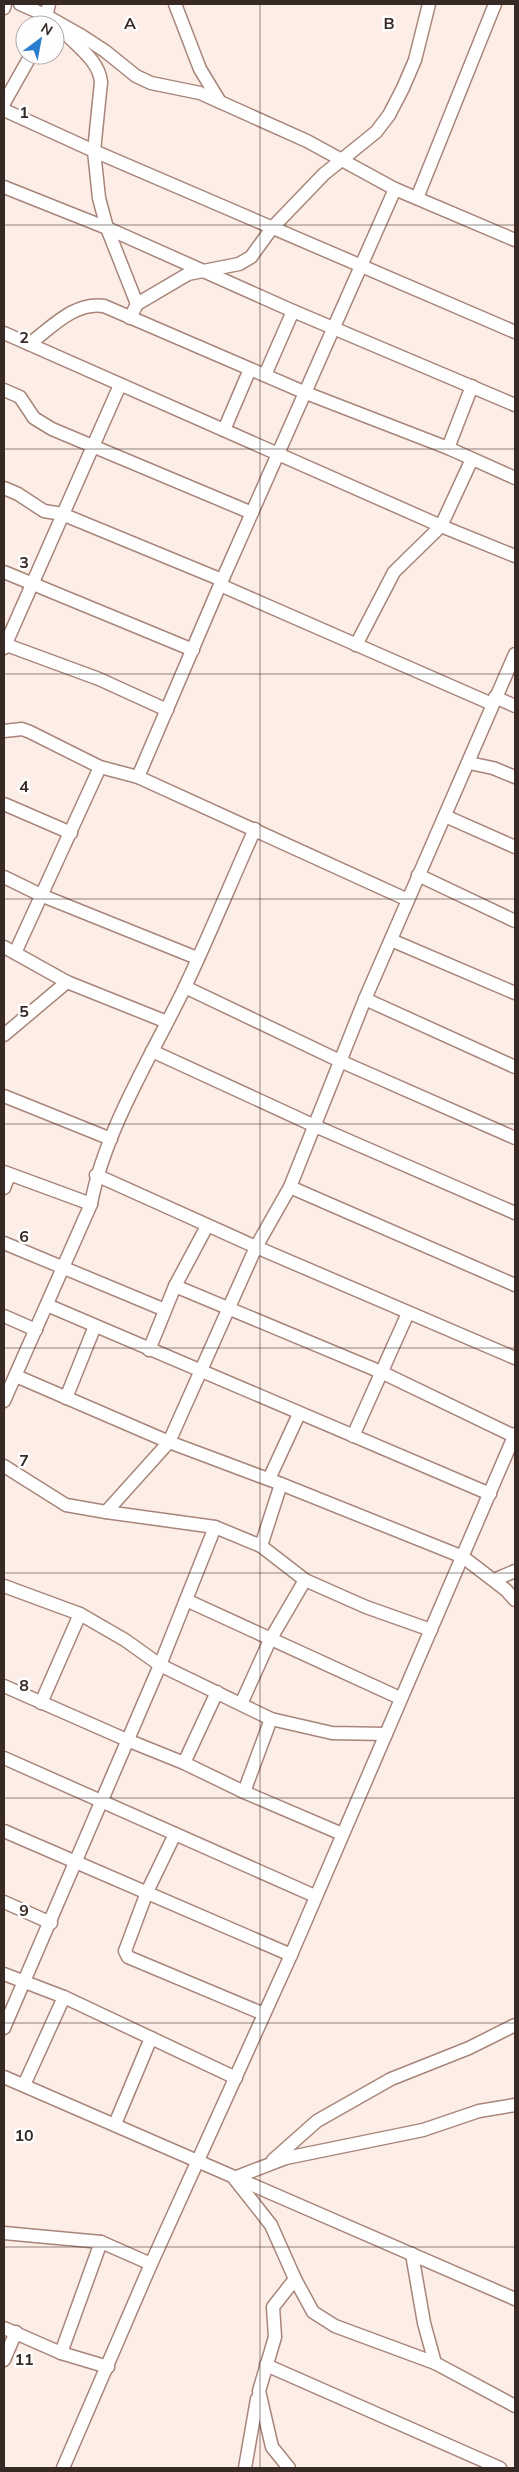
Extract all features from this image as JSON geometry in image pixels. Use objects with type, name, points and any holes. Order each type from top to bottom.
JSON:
[{"type":"street","points":[[4,8],[6,4]]},
{"type":"street","points":[[20,4],[46,15]]},
{"type":"street","points":[[175,4],[200,69],[220,102]]},
{"type":"street","points":[[130,318],[136,304],[188,274],[239,264],[251,257],[272,228],[324,174],[376,132],[389,115],[415,60],[429,4]]},
{"type":"street","points":[[416,198],[495,4]]},
{"type":"street","points":[[65,26],[105,51],[136,76],[151,83],[200,94],[220,102],[307,141],[395,189],[515,240]]},
{"type":"street","points":[[65,34],[93,60],[100,72],[102,82],[94,151],[99,198],[107,228],[136,304]]},
{"type":"street","points":[[4,103],[25,65]]},
{"type":"street","points":[[4,110],[94,151],[515,332]]},
{"type":"street","points":[[4,187],[107,228],[293,311],[515,405]]},
{"type":"street","points":[[138,778],[221,583],[395,189]]},
{"type":"street","points":[[29,344],[74,311],[88,305],[104,306],[306,393],[448,448],[515,478]]},
{"type":"street","points":[[265,375],[293,311]]},
{"type":"street","points":[[4,333],[441,526],[515,556]]},
{"type":"street","points":[[224,430],[250,369]]},
{"type":"street","points":[[120,384],[62,514],[33,585],[4,645],[91,676],[167,710]]},
{"type":"street","points":[[448,448],[472,386]]},
{"type":"street","points":[[4,390],[20,398],[34,418],[40,423],[92,447],[252,513]]},
{"type":"street","points":[[356,645],[394,572],[441,526],[472,459]]},
{"type":"street","points":[[4,488],[18,494],[44,511],[62,514],[221,583],[356,645],[494,701],[515,706]]},
{"type":"street","points":[[4,572],[193,650]]},
{"type":"street","points":[[106,1512],[169,1442],[256,1247],[290,1187],[365,999],[515,654]]},
{"type":"street","points":[[4,731],[22,729],[30,732],[100,767],[138,778],[255,829],[408,900]]},
{"type":"street","points":[[469,763],[493,768],[515,777]]},
{"type":"street","points":[[100,767],[43,896],[10,950],[66,982],[167,1022]]},
{"type":"street","points":[[4,804],[71,833]]},
{"type":"street","points":[[445,816],[515,847]]},
{"type":"street","points":[[4,1401],[6,1388],[16,1376],[91,1204],[96,1175],[111,1139],[152,1051],[185,987],[255,829]]},
{"type":"street","points":[[418,875],[515,921]]},
{"type":"street","points":[[4,877],[43,896],[197,958]]},
{"type":"street","points":[[391,940],[515,993]]},
{"type":"street","points":[[6,1029],[66,982]]},
{"type":"street","points":[[185,987],[340,1061],[515,1138]]},
{"type":"street","points":[[365,999],[515,1067]]},
{"type":"street","points":[[152,1051],[315,1126],[515,1213]]},
{"type":"street","points":[[4,1096],[111,1139]]},
{"type":"street","points":[[4,1188],[6,1173],[91,1204]]},
{"type":"street","points":[[96,1175],[207,1226],[515,1358]]},
{"type":"street","points":[[290,1187],[515,1284]]},
{"type":"street","points":[[149,1350],[175,1286],[207,1226]]},
{"type":"street","points":[[4,1243],[165,1310]]},
{"type":"street","points":[[63,2468],[151,2264],[291,1955],[400,1698],[515,1435],[381,1372],[175,1286]]},
{"type":"street","points":[[47,1305],[298,1414],[490,1494]]},
{"type":"street","points":[[353,1436],[408,1313]]},
{"type":"street","points":[[4,1316],[36,1330]]},
{"type":"street","points":[[66,1398],[95,1326]]},
{"type":"street","points":[[16,1376],[169,1442],[275,1481],[463,1557],[494,1580],[515,1600]]},
{"type":"street","points":[[261,1546],[275,1481],[298,1414]]},
{"type":"street","points":[[4,1466],[66,1505],[215,1527],[261,1546],[305,1580],[366,1607],[431,1630]]},
{"type":"street","points":[[4,2028],[77,1862],[215,1527]]},
{"type":"street","points":[[494,1580],[515,1571]]},
{"type":"street","points":[[241,1704],[270,1640],[305,1580]]},
{"type":"street","points":[[4,1586],[80,1614],[125,1640],[160,1664],[271,1719],[332,1733],[386,1734]]},
{"type":"street","points":[[186,1600],[400,1698]]},
{"type":"street","points":[[41,1703],[80,1614]]},
{"type":"street","points":[[4,1686],[127,1740],[184,1762],[244,1792],[342,1834]]},
{"type":"street","points":[[184,1762],[217,1692]]},
{"type":"street","points":[[244,1792],[271,1719]]},
{"type":"street","points":[[4,1758],[315,1896]]},
{"type":"street","points":[[4,1831],[291,1955]]},
{"type":"street","points":[[175,1834],[147,1892],[125,1951],[128,1957],[264,2014]]},
{"type":"street","points":[[4,1902],[51,1923]]},
{"type":"street","points":[[4,1974],[64,1997],[236,2078]]},
{"type":"street","points":[[24,2085],[64,1997]]},
{"type":"street","points":[[267,2165],[317,2121],[383,2083],[469,2048],[515,2025]]},
{"type":"street","points":[[115,2124],[151,2038]]},
{"type":"street","points":[[4,2077],[515,2299]]},
{"type":"street","points":[[234,2178],[286,2158],[423,2130],[478,2110],[515,2105]]},
{"type":"street","points":[[234,2178],[271,2225],[313,2312],[335,2326],[435,2363],[515,2406]]},
{"type":"street","points":[[4,2232],[101,2242],[151,2264]]},
{"type":"street","points":[[61,2353],[101,2242]]},
{"type":"street","points":[[412,2254],[424,2323],[435,2363]]},
{"type":"street","points":[[245,2468],[259,2391],[274,2337],[273,2307],[295,2278]]},
{"type":"street","points":[[4,2360],[10,2330],[61,2353],[108,2367]]},
{"type":"street","points":[[266,2365],[500,2468]]},
{"type":"street","points":[[259,2391],[272,2447],[289,2468]]}]
